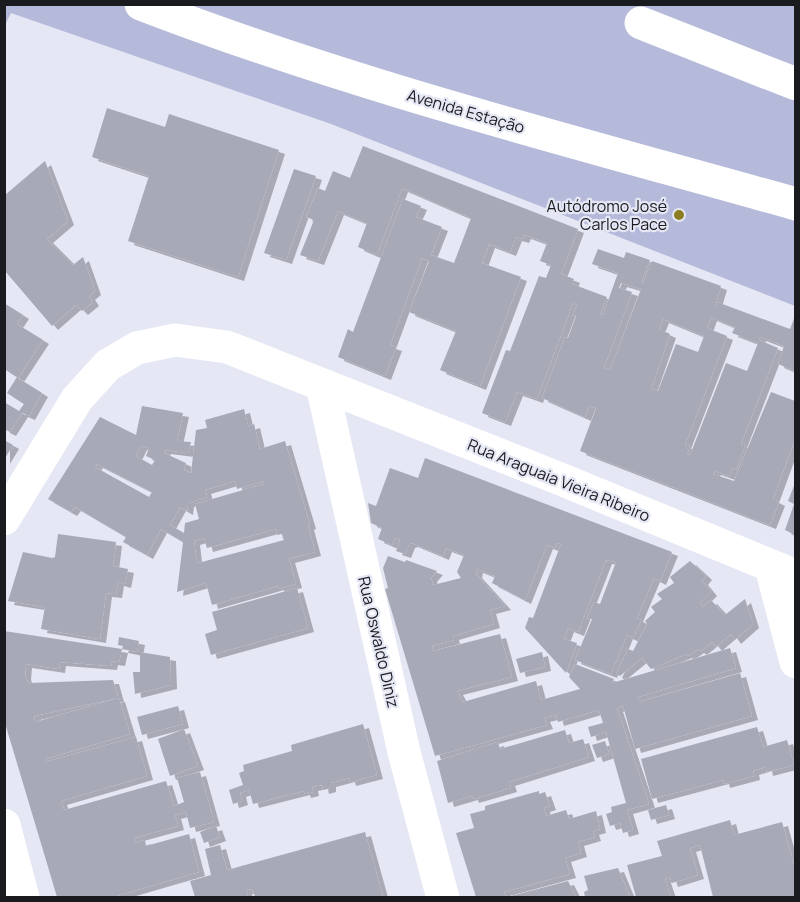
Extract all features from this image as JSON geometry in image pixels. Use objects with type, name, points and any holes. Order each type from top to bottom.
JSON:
[{"type":"street","name":"Avenida Estação","points":[[141,4],[212,32],[408,95],[795,204]]},
{"type":"street","points":[[641,23],[795,84]]},
{"type":"street","name":"Rua Araguaia Vieira Ribeiro","points":[[4,519],[77,399],[108,365],[137,348],[175,340],[227,347],[558,478],[783,571]]},
{"type":"street","name":"Rua Oswaldo Diniz","points":[[322,385],[404,753],[443,897]]},
{"type":"street","points":[[783,571],[795,662]]},
{"type":"street","points":[[4,825],[15,886]]},
{"type":"shaded area","name":"Autódromo José Carlos Pace","points":[[5,4],[795,5],[795,306],[331,124],[11,13],[5,25]]},
{"type":"building","points":[[107,108],[165,127],[169,114],[279,150],[238,277],[128,241],[149,176],[92,157]]},
{"type":"building","points":[[363,146],[578,229],[561,274],[574,279],[572,284],[607,297],[600,314],[603,315],[618,273],[592,264],[598,249],[624,258],[626,252],[650,260],[641,282],[643,283],[652,261],[721,286],[714,310],[717,302],[790,329],[795,316],[795,371],[778,364],[784,346],[760,337],[759,340],[778,348],[741,444],[745,446],[736,470],[732,468],[729,476],[715,471],[713,474],[734,481],[771,392],[795,401],[795,439],[773,499],[779,502],[770,525],[580,451],[596,408],[589,406],[585,417],[542,398],[565,337],[568,338],[576,316],[573,315],[577,305],[573,303],[537,399],[517,392],[505,422],[482,413],[506,350],[510,351],[539,276],[546,278],[551,265],[540,261],[547,243],[525,235],[523,239],[516,237],[510,252],[489,244],[482,263],[521,277],[480,386],[440,370],[456,331],[409,312],[429,261],[422,258],[390,345],[396,347],[385,376],[338,357],[348,329],[353,332],[403,199],[421,206],[416,217],[442,227],[431,255],[454,263],[471,218],[402,188],[377,255],[358,247],[367,223],[338,211],[318,261],[300,255],[314,220],[306,217],[318,188],[325,191],[333,171],[350,178]],"holes":[[[621,283],[641,289],[610,370],[604,368],[632,292],[619,288]],[[711,317],[735,327],[732,333],[758,343],[747,371],[726,363],[690,455],[687,454],[690,446],[685,445],[727,336],[707,328]],[[663,319],[704,336],[698,352],[676,344],[658,391],[651,389],[670,334],[659,329]]]},
{"type":"building","points":[[45,161],[68,221],[47,239],[73,265],[83,257],[95,291],[89,296],[93,302],[82,311],[76,305],[52,326],[5,271],[5,195]]},
{"type":"building","points":[[294,169],[316,176],[286,260],[264,253]]},
{"type":"building","points":[[4,303],[23,315],[17,324],[43,340],[18,378],[42,393],[29,416],[22,413],[10,432],[4,429],[4,402],[19,411],[24,404],[7,393],[17,377],[4,369]]},
{"type":"building","points":[[142,406],[183,413],[177,441],[191,442],[188,453],[165,450],[164,453],[186,463],[184,470],[191,473],[196,430],[207,428],[205,420],[244,409],[248,426],[254,424],[260,449],[285,441],[310,525],[308,526],[315,552],[289,559],[296,584],[278,589],[278,586],[212,605],[206,583],[177,592],[183,542],[161,529],[147,555],[123,542],[126,537],[75,507],[71,512],[48,499],[100,417],[136,435]],"holes":[[[141,446],[149,448],[146,456],[155,460],[152,465],[136,456]],[[97,464],[152,492],[149,497],[95,467]],[[235,481],[237,489],[263,481],[264,484],[195,504],[199,519],[185,523],[184,533],[170,525],[180,507],[187,511],[188,503],[207,497],[205,490]],[[276,529],[277,535],[282,534],[284,540],[198,563],[194,541],[204,538],[207,548]]]},
{"type":"building","points":[[4,440],[13,445],[4,460]]},
{"type":"building","points":[[425,458],[672,552],[660,581],[654,578],[637,618],[641,620],[633,638],[627,635],[611,674],[575,660],[592,619],[587,618],[594,602],[600,604],[616,562],[606,560],[578,632],[568,628],[564,639],[577,643],[566,673],[525,628],[529,617],[533,618],[561,544],[557,543],[555,548],[547,545],[525,600],[492,583],[495,576],[477,569],[476,574],[505,606],[490,610],[494,624],[453,636],[454,640],[432,646],[433,651],[500,634],[512,677],[457,691],[463,702],[536,681],[541,700],[580,689],[569,677],[575,664],[614,679],[612,683],[730,648],[736,668],[638,697],[639,702],[740,673],[752,716],[635,749],[623,706],[617,708],[649,804],[627,810],[633,830],[623,833],[620,823],[610,826],[606,814],[612,812],[611,807],[626,803],[606,732],[591,737],[588,727],[603,723],[599,710],[558,722],[556,715],[544,718],[547,725],[435,756],[385,589],[388,588],[383,568],[388,556],[405,562],[406,560],[437,571],[431,578],[433,585],[461,578],[457,572],[464,555],[446,548],[443,556],[412,543],[409,544],[405,554],[396,551],[400,540],[395,538],[392,545],[378,539],[382,528],[371,523],[368,503],[376,506],[390,468],[418,478]]},
{"type":"building","points":[[795,483],[795,535],[785,530],[794,504],[788,501]]},
{"type":"building","points":[[58,534],[116,542],[113,566],[128,569],[125,584],[118,582],[116,594],[106,593],[100,639],[41,629],[45,607],[8,601],[23,552],[55,557]]},
{"type":"building","points":[[690,561],[706,576],[702,581],[711,592],[700,603],[703,607],[711,600],[725,615],[745,599],[753,624],[735,640],[731,634],[716,647],[712,642],[701,651],[698,649],[688,656],[686,654],[651,669],[642,658],[620,676],[616,674],[628,649],[633,651],[647,624],[645,621],[655,612],[651,607],[662,599],[657,594],[674,583],[670,577]]},
{"type":"building","points":[[297,588],[308,628],[211,655],[205,634],[217,630],[212,612]]},
{"type":"building","points":[[4,631],[122,649],[119,662],[112,661],[111,666],[60,662],[59,669],[26,664],[25,676],[28,683],[113,680],[118,698],[34,716],[35,722],[119,698],[130,734],[45,759],[45,762],[136,737],[147,776],[61,801],[64,810],[166,781],[174,806],[184,802],[177,778],[200,772],[214,822],[190,828],[186,812],[175,815],[178,826],[134,838],[135,843],[145,840],[146,846],[189,834],[199,872],[113,897],[57,897],[5,723]]},
{"type":"building","points":[[119,637],[139,641],[137,652],[122,649],[123,646],[118,645]]},
{"type":"building","points":[[140,652],[170,657],[171,685],[135,694],[133,672],[140,672]]},
{"type":"building","points":[[542,652],[545,667],[520,673],[516,659]]},
{"type":"building","points":[[178,706],[183,724],[142,735],[137,717]]},
{"type":"building","points":[[363,724],[377,775],[350,782],[349,778],[330,783],[330,788],[323,790],[322,785],[312,787],[313,792],[305,794],[304,791],[253,804],[249,790],[240,793],[242,801],[233,804],[229,790],[243,785],[239,773],[244,771],[243,765],[292,751],[291,745]]},
{"type":"building","points":[[757,727],[763,747],[787,740],[794,765],[767,772],[766,767],[753,771],[754,776],[724,784],[723,780],[652,799],[641,759]]},
{"type":"building","points":[[184,729],[198,766],[170,776],[158,739]]},
{"type":"building","points":[[565,730],[569,743],[583,739],[589,757],[509,782],[511,788],[473,799],[472,796],[448,803],[437,761],[498,742],[500,749]]},
{"type":"building","points":[[605,741],[609,754],[597,758],[592,745]]},
{"type":"building","points":[[539,791],[539,794],[545,792],[550,806],[544,808],[546,816],[566,810],[569,819],[596,811],[600,829],[593,831],[595,837],[578,842],[581,853],[565,858],[570,874],[504,892],[506,897],[476,897],[456,833],[474,828],[470,814],[485,810],[485,806]]},
{"type":"building","points":[[666,805],[669,815],[651,820],[648,810]]},
{"type":"building","points":[[730,820],[734,835],[782,822],[795,869],[795,897],[713,897],[700,845],[690,848],[698,875],[672,883],[670,877],[665,879],[671,897],[636,897],[627,865],[662,856],[657,841]]},
{"type":"building","points":[[216,826],[220,837],[204,843],[200,832]]},
{"type":"building","points":[[365,832],[383,897],[255,897],[252,889],[246,890],[248,897],[195,897],[190,881],[211,875],[205,849],[220,845],[227,870]]},
{"type":"building","points":[[618,868],[630,897],[585,897],[584,892],[588,890],[584,876]]},
{"type":"building","points":[[568,881],[576,897],[507,897],[530,891]]},
{"type":"place","name":"Autódromo José Carlos Pace","points":[[679,215]]}]
